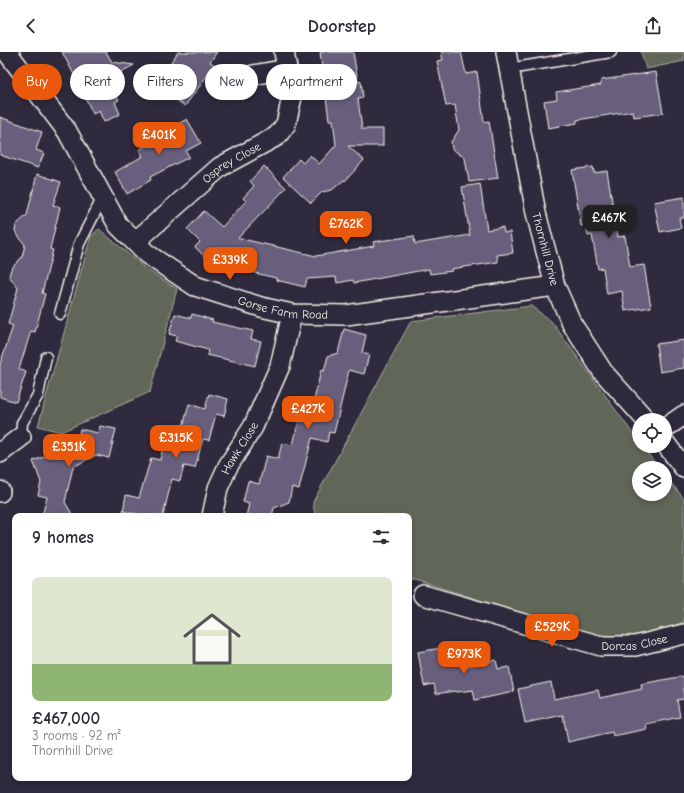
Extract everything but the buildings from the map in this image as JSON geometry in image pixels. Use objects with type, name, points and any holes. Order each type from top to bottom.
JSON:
[{"type":"street","name":"Gorse Farm Road","points":[[7,52],[67,131],[118,224],[147,254],[195,286],[261,307],[292,314],[346,315],[555,286]]},
{"type":"street","name":"Osprey Close","points":[[136,241],[220,167],[277,136],[286,124],[292,97],[285,60],[258,73]]},
{"type":"street","name":"Thornhill Drive","points":[[507,60],[536,213],[555,286],[572,324],[603,372],[640,413]]},
{"type":"street","name":"Hawk Close","points":[[213,513],[218,488],[228,466],[253,427],[280,366],[292,314]]},
{"type":"street","points":[[672,423],[684,415]]},
{"type":"street","points":[[0,453],[21,437]]},
{"type":"street","points":[[672,452],[684,468]]},
{"type":"street","name":"Dorcas Close","points":[[423,595],[601,646],[635,646],[684,634]]},
{"type":"lane","points":[[507,60],[611,52]]},
{"type":"lane","points":[[60,314],[78,244],[102,197]]},
{"type":"lane","points":[[21,437],[22,423],[38,395],[46,357]]},
{"type":"green space","points":[[641,52],[684,52],[684,61],[646,69]]},
{"type":"green space","points":[[99,229],[146,269],[177,289],[150,392],[61,432],[38,426],[91,236]]},
{"type":"green space","points":[[531,306],[552,322],[632,432],[632,453],[647,453],[654,461],[632,461],[632,501],[672,501],[672,484],[684,499],[684,622],[664,629],[626,638],[586,633],[412,579],[412,513],[315,513],[313,502],[411,321]]}]
